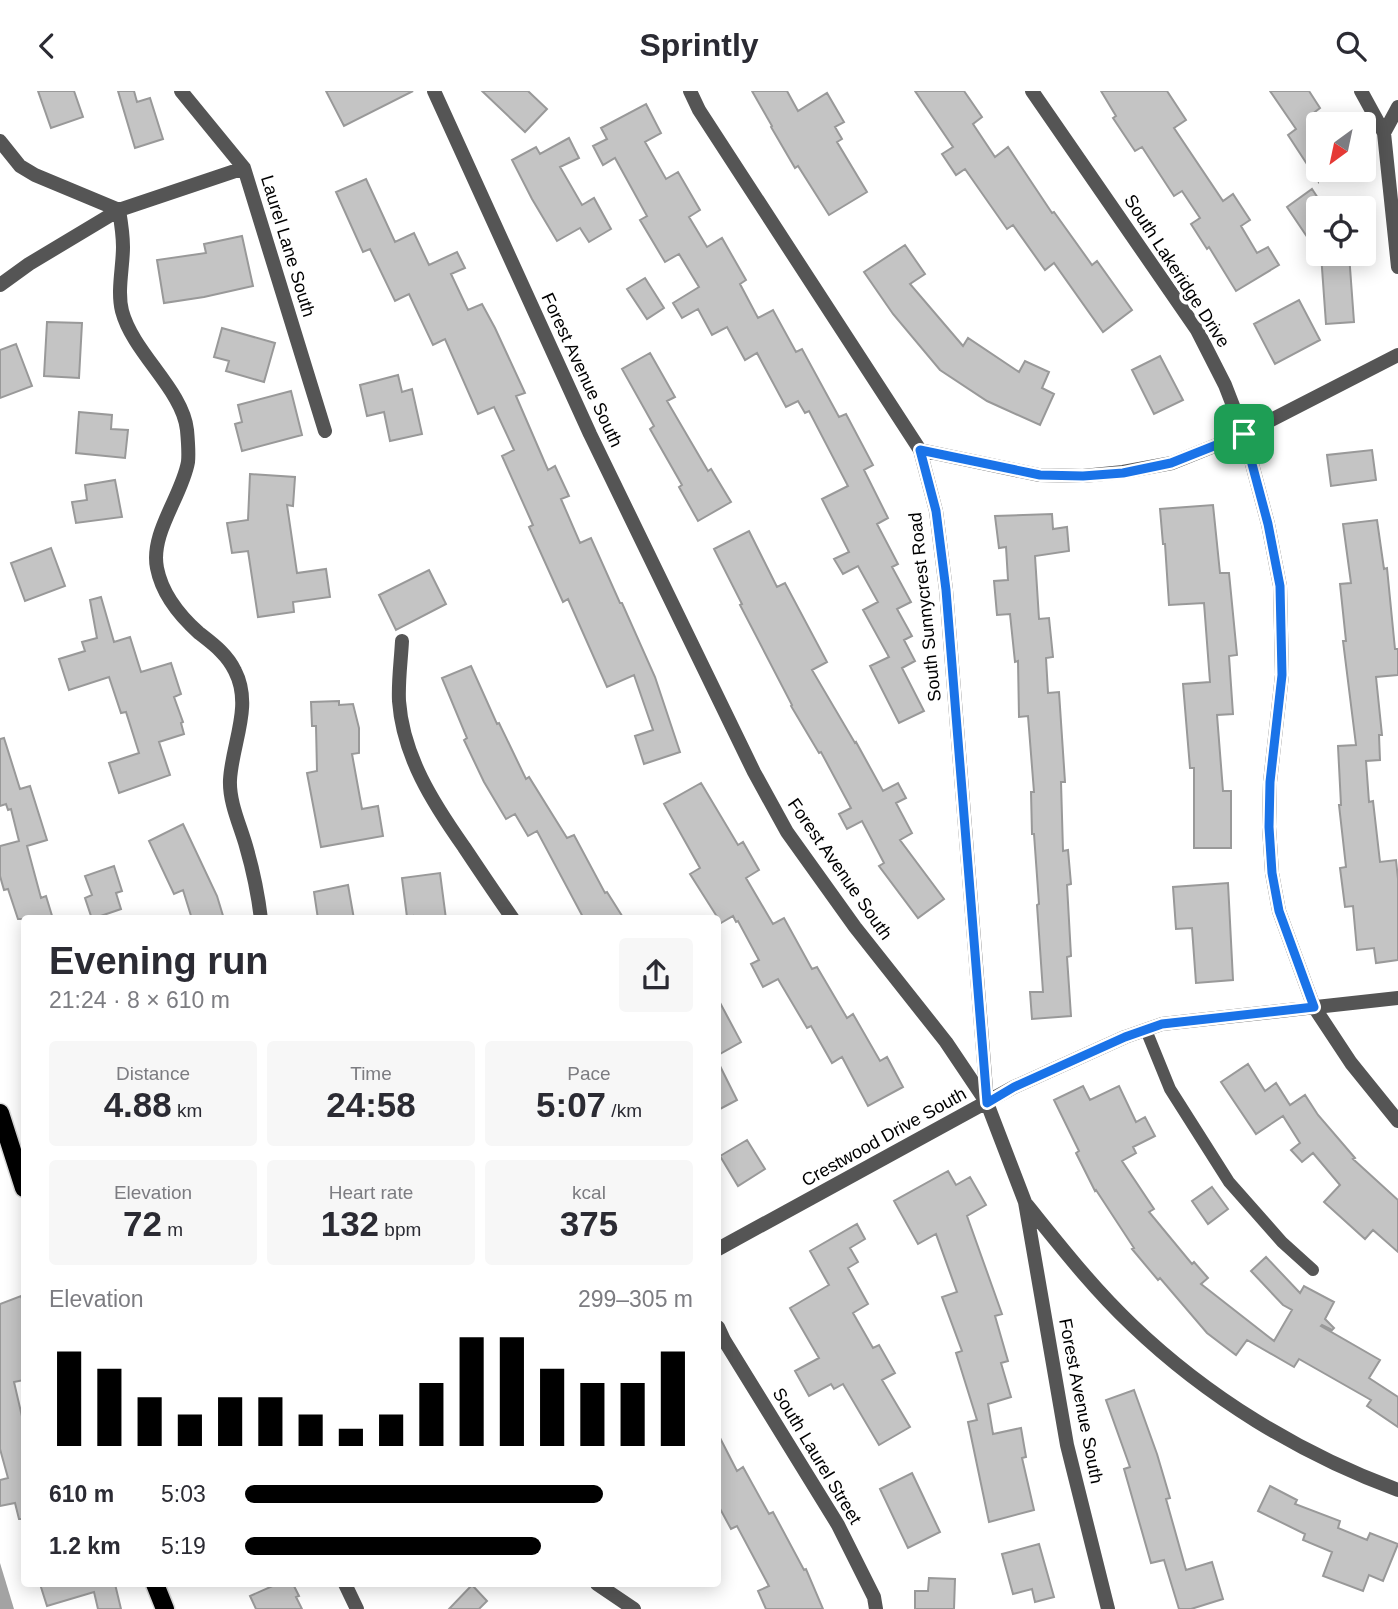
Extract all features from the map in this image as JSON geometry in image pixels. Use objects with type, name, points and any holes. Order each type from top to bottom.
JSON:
[{"type":"main road","points":[[0,1113],[21,1179]]},
{"type":"main road","points":[[156,1587],[165,1609]]},
{"type":"street","name":"Laurel Lane South","points":[[181,91],[244,168],[325,431]]},
{"type":"street","name":"Forest Avenue South","points":[[434,91],[590,434],[754,772],[787,832],[855,927],[946,1042],[987,1103],[1025,1202],[1068,1445],[1108,1609]]},
{"type":"street","name":"South Sunnycrest Road","points":[[690,91],[699,110],[920,450],[936,511],[946,590],[987,1103]]},
{"type":"street","name":"South Lakeridge Drive","points":[[1032,91],[1197,330],[1226,385],[1244,434],[1268,524],[1280,586],[1282,675],[1270,782],[1269,827],[1272,873],[1279,911],[1314,1007],[1351,1063],[1398,1121]]},
{"type":"street","points":[[1361,91],[1384,132],[1398,267]]},
{"type":"street","points":[[1384,132],[1398,107]]},
{"type":"street","points":[[0,141],[20,166],[35,175],[119,210]]},
{"type":"street","points":[[0,285],[29,264],[119,210],[244,168]]},
{"type":"street","points":[[119,210],[123,245],[122,310],[142,352],[180,406],[187,426],[188,462],[158,541],[156,565],[160,581],[182,617],[223,652],[235,671],[242,690],[242,712],[230,781],[232,800],[257,885],[261,915]]},
{"type":"street","points":[[920,450],[1040,475],[1123,473],[1171,463],[1244,434],[1398,355]]},
{"type":"street","points":[[402,641],[399,699],[401,717],[422,781],[436,807],[510,915]]},
{"type":"street","name":"Crestwood Drive South","points":[[721,1247],[1014,1087],[1125,1037],[1162,1024],[1398,998]]},
{"type":"street","points":[[1025,1202],[1103,1296],[1180,1368],[1268,1428],[1319,1455],[1398,1490]]},
{"type":"street","name":"South Laurel Street","points":[[721,1334],[838,1525],[874,1597],[876,1609]]},
{"type":"street","points":[[346,1587],[357,1609]]},
{"type":"street","points":[[601,1587],[634,1609]]},
{"type":"lane","points":[[1146,1030],[1170,1089],[1229,1182],[1282,1243],[1312,1270]]},
{"type":"shaded area","points":[[0,1563],[14,1609],[0,1609]]},
{"type":"building","points":[[38,91],[74,91],[83,117],[51,128]]},
{"type":"building","points":[[118,91],[134,91],[137,102],[150,98],[163,139],[135,148]]},
{"type":"building","points":[[326,91],[413,91],[344,126]]},
{"type":"building","points":[[482,91],[528,91],[547,109],[525,132]]},
{"type":"building","points":[[752,91],[787,91],[798,111],[827,93],[844,122],[835,127],[842,139],[837,142],[867,192],[829,215],[798,166],[795,168]]},
{"type":"building","points":[[915,91],[964,91],[982,117],[973,124],[995,157],[1008,147],[1052,213],[1054,212],[1092,265],[1097,261],[1132,310],[1103,332],[1054,263],[1045,270],[1013,225],[1007,229],[965,169],[956,175],[942,154],[953,147]]},
{"type":"building","points":[[1101,91],[1167,91],[1186,120],[1174,128],[1223,201],[1233,194],[1250,220],[1241,226],[1257,253],[1268,247],[1279,265],[1236,291],[1209,247],[1207,249],[1191,224],[1200,218],[1182,191],[1174,196],[1142,147],[1135,151],[1113,118],[1116,116]]},
{"type":"building","points":[[1270,91],[1309,91],[1320,108],[1315,112],[1306,112],[1306,163],[1288,135],[1296,129]]},
{"type":"building","points":[[646,104],[661,133],[645,142],[666,179],[678,172],[700,210],[689,217],[707,247],[722,238],[746,280],[740,284],[758,318],[773,310],[796,352],[802,349],[839,417],[846,414],[873,465],[864,470],[888,518],[877,524],[898,564],[892,567],[911,602],[897,609],[912,636],[904,640],[915,661],[902,668],[924,711],[899,723],[870,666],[889,657],[863,610],[878,602],[858,566],[843,574],[834,559],[849,552],[822,499],[848,486],[809,411],[805,413],[798,401],[786,407],[757,353],[745,360],[727,327],[712,335],[698,309],[682,318],[673,303],[699,287],[679,254],[665,262],[640,220],[647,216],[615,158],[603,165],[593,146],[607,139],[601,128]]},
{"type":"building","points":[[569,138],[579,158],[560,167],[582,205],[594,198],[611,229],[589,242],[580,228],[557,241],[512,160],[536,147],[540,154]]},
{"type":"building","points":[[366,179],[395,242],[414,233],[429,265],[457,252],[465,268],[451,274],[468,310],[482,304],[495,328],[525,393],[516,396],[548,470],[555,466],[569,496],[561,499],[580,543],[591,538],[622,603],[655,677],[680,752],[644,764],[635,736],[653,730],[634,675],[607,687],[568,599],[563,602],[529,527],[533,525],[502,456],[514,450],[494,407],[478,414],[445,339],[433,345],[409,294],[395,301],[370,249],[363,252],[336,192]]},
{"type":"building","points":[[1312,189],[1317,196],[1306,196],[1306,235],[1287,207]]},
{"type":"building","points":[[242,236],[253,286],[164,303],[157,260],[206,253],[204,244]]},
{"type":"building","points":[[905,245],[925,274],[910,284],[963,346],[968,338],[1019,372],[1025,361],[1049,372],[1042,388],[1054,394],[1040,425],[987,401],[940,370],[893,314],[864,272]]},
{"type":"building","points":[[1322,266],[1350,266],[1354,322],[1326,324]]},
{"type":"building","points":[[645,278],[664,308],[647,319],[627,289]]},
{"type":"building","points":[[1299,300],[1320,340],[1275,364],[1254,324]]},
{"type":"building","points":[[47,322],[82,323],[79,378],[44,376]]},
{"type":"building","points":[[222,328],[275,343],[264,382],[226,371],[229,361],[214,357]]},
{"type":"building","points":[[16,344],[32,386],[0,398],[0,350]]},
{"type":"building","points":[[650,353],[675,397],[667,401],[708,471],[711,469],[731,502],[698,521],[679,487],[682,485],[650,429],[654,426],[622,369]]},
{"type":"building","points":[[1160,356],[1183,400],[1154,414],[1132,370]]},
{"type":"building","points":[[398,375],[402,392],[412,389],[422,434],[390,441],[384,412],[367,416],[360,385]]},
{"type":"building","points":[[291,391],[302,435],[242,451],[235,424],[242,422],[238,405]]},
{"type":"building","points":[[79,412],[112,415],[111,429],[128,430],[125,458],[76,453]]},
{"type":"building","points":[[1372,450],[1376,480],[1331,486],[1327,455]]},
{"type":"building","points":[[250,474],[295,477],[293,506],[287,505],[297,573],[326,569],[330,597],[293,602],[294,612],[258,617],[248,551],[232,553],[227,523],[248,520]]},
{"type":"building","points":[[115,480],[122,517],[76,523],[72,502],[87,500],[85,485]]},
{"type":"building","points":[[1213,505],[1220,573],[1229,573],[1237,655],[1229,656],[1233,714],[1217,715],[1223,791],[1231,791],[1231,848],[1194,848],[1194,768],[1190,768],[1183,684],[1210,682],[1204,603],[1169,605],[1160,509]]},
{"type":"building","points":[[1052,514],[1053,529],[1067,527],[1069,551],[1035,556],[1039,619],[1049,618],[1053,657],[1046,658],[1048,693],[1059,692],[1065,782],[1061,782],[1063,851],[1068,850],[1071,884],[1067,885],[1071,956],[1067,957],[1071,1016],[1032,1019],[1030,992],[1043,992],[1039,904],[1032,834],[1031,792],[1034,792],[1028,716],[1019,717],[1018,661],[1015,662],[1010,614],[997,615],[994,581],[1008,580],[1006,547],[999,548],[995,516]]},
{"type":"building","points":[[1377,520],[1384,569],[1387,568],[1395,649],[1398,649],[1398,675],[1376,677],[1382,735],[1379,735],[1380,760],[1366,761],[1369,802],[1373,801],[1380,862],[1396,860],[1398,960],[1376,963],[1374,948],[1357,950],[1353,906],[1345,907],[1340,868],[1346,867],[1339,805],[1338,746],[1356,745],[1343,641],[1346,641],[1340,584],[1351,583],[1343,524]]},
{"type":"building","points":[[749,531],[777,587],[785,583],[827,662],[812,670],[883,791],[898,783],[906,798],[896,803],[912,833],[900,840],[944,899],[918,918],[879,866],[884,863],[862,821],[847,829],[839,814],[851,808],[821,752],[819,753],[791,706],[714,549]]},
{"type":"building","points":[[51,548],[65,586],[25,601],[11,563]]},
{"type":"building","points":[[429,570],[446,604],[396,630],[379,595]]},
{"type":"building","points":[[101,597],[114,642],[130,637],[141,672],[171,663],[181,694],[174,697],[183,722],[184,734],[159,742],[170,775],[119,793],[109,763],[139,753],[126,712],[121,713],[109,677],[69,690],[59,659],[85,651],[82,642],[97,638],[90,600]]},
{"type":"building","points":[[471,666],[526,779],[529,777],[567,838],[574,835],[605,893],[607,892],[621,915],[582,915],[537,831],[528,836],[515,814],[506,819],[464,740],[467,738],[442,678]]},
{"type":"building","points":[[339,701],[339,705],[353,704],[359,728],[359,753],[352,754],[362,809],[378,806],[383,836],[321,847],[307,773],[317,771],[316,726],[312,726],[311,702]]},
{"type":"building","points":[[4,738],[20,789],[30,786],[47,840],[27,846],[41,898],[46,896],[52,915],[21,915],[21,919],[18,919],[8,889],[4,890],[0,876],[0,846],[19,841],[11,809],[8,810],[6,804],[0,806],[0,739]]},
{"type":"building","points":[[701,783],[738,845],[743,842],[759,870],[746,878],[773,924],[784,918],[812,969],[817,967],[847,1018],[853,1014],[880,1061],[887,1057],[903,1087],[868,1106],[842,1057],[832,1063],[811,1026],[807,1028],[778,979],[763,987],[751,964],[759,960],[738,921],[736,922],[733,916],[721,923],[721,915],[716,915],[690,874],[700,868],[664,804]]},
{"type":"building","points":[[183,824],[217,896],[223,915],[191,915],[183,890],[174,894],[149,841]]},
{"type":"building","points":[[114,866],[122,891],[116,893],[121,909],[104,915],[91,915],[85,898],[92,895],[85,876]]},
{"type":"building","points":[[440,873],[445,915],[407,915],[402,878]]},
{"type":"building","points":[[1228,883],[1233,980],[1196,983],[1192,928],[1176,929],[1173,887]]},
{"type":"building","points":[[348,885],[353,915],[317,915],[314,892]]},
{"type":"building","points":[[721,1005],[741,1042],[721,1053]]},
{"type":"building","points":[[1248,1064],[1265,1091],[1276,1083],[1290,1105],[1305,1095],[1318,1115],[1355,1158],[1353,1159],[1398,1200],[1398,1252],[1373,1230],[1365,1239],[1324,1202],[1340,1185],[1313,1153],[1302,1162],[1291,1150],[1300,1143],[1283,1116],[1256,1134],[1221,1082]]},
{"type":"building","points":[[721,1068],[737,1100],[721,1108]]},
{"type":"building","points":[[1083,1086],[1090,1100],[1119,1086],[1136,1122],[1145,1117],[1155,1136],[1133,1147],[1136,1153],[1122,1161],[1154,1209],[1149,1212],[1192,1264],[1194,1262],[1208,1278],[1201,1284],[1274,1341],[1292,1310],[1283,1305],[1251,1271],[1266,1257],[1300,1293],[1304,1286],[1334,1302],[1325,1319],[1334,1328],[1332,1330],[1321,1326],[1380,1360],[1369,1378],[1398,1397],[1398,1427],[1367,1406],[1371,1400],[1299,1359],[1294,1367],[1247,1340],[1236,1355],[1207,1333],[1160,1278],[1158,1280],[1132,1249],[1134,1248],[1095,1191],[1054,1100]]},
{"type":"building","points":[[747,1140],[765,1169],[738,1186],[721,1155]]},
{"type":"building","points":[[948,1171],[956,1185],[970,1177],[986,1205],[967,1216],[1002,1314],[995,1316],[1008,1361],[1001,1363],[1011,1397],[988,1404],[993,1434],[1021,1428],[1026,1457],[1022,1458],[1034,1510],[989,1522],[968,1422],[977,1420],[956,1353],[962,1351],[942,1297],[957,1292],[936,1234],[918,1244],[894,1201]]},
{"type":"building","points":[[1212,1187],[1228,1209],[1208,1224],[1192,1201]]},
{"type":"building","points":[[857,1224],[865,1239],[850,1248],[858,1262],[848,1268],[868,1304],[853,1313],[873,1348],[879,1345],[895,1373],[882,1380],[910,1427],[879,1445],[843,1384],[834,1389],[831,1384],[809,1396],[795,1371],[819,1358],[790,1308],[829,1285],[810,1251]]},
{"type":"building","points":[[21,1296],[21,1381],[14,1382],[21,1412],[21,1519],[15,1503],[0,1506],[0,1480],[8,1478],[0,1449],[0,1304]]},
{"type":"building","points":[[1134,1390],[1170,1498],[1166,1499],[1186,1570],[1212,1562],[1223,1599],[1191,1609],[1179,1609],[1164,1560],[1151,1563],[1124,1469],[1130,1467],[1106,1400]]},
{"type":"building","points":[[721,1440],[737,1471],[743,1467],[769,1514],[773,1512],[804,1570],[806,1569],[823,1609],[766,1609],[758,1591],[769,1586],[737,1526],[731,1529],[721,1511]]},
{"type":"building","points":[[912,1473],[940,1532],[908,1548],[880,1489]]},
{"type":"building","points":[[1270,1486],[1297,1500],[1295,1504],[1340,1521],[1338,1528],[1367,1540],[1370,1533],[1398,1544],[1383,1581],[1369,1575],[1363,1591],[1323,1576],[1332,1552],[1303,1540],[1305,1534],[1258,1511]]},
{"type":"building","points":[[1039,1544],[1054,1597],[1035,1602],[1032,1589],[1013,1594],[1002,1554]]},
{"type":"building","points":[[929,1578],[955,1579],[954,1609],[915,1609],[915,1591],[928,1591]]},
{"type":"building","points":[[41,1587],[116,1587],[121,1609],[98,1609],[94,1592],[47,1606]]},
{"type":"building","points":[[270,1587],[294,1587],[302,1609],[256,1609],[250,1596]]},
{"type":"building","points":[[470,1587],[474,1587],[487,1601],[479,1609],[449,1609]]},
{"type":"route","points":[[1244,434],[1268,524],[1280,586],[1282,675],[1270,782],[1272,873],[1279,911],[1314,1007],[1162,1024],[1125,1037],[1014,1087],[987,1103],[946,590],[936,511],[920,450],[1040,475],[1083,476],[1123,473],[1171,463],[1244,434]]}]
